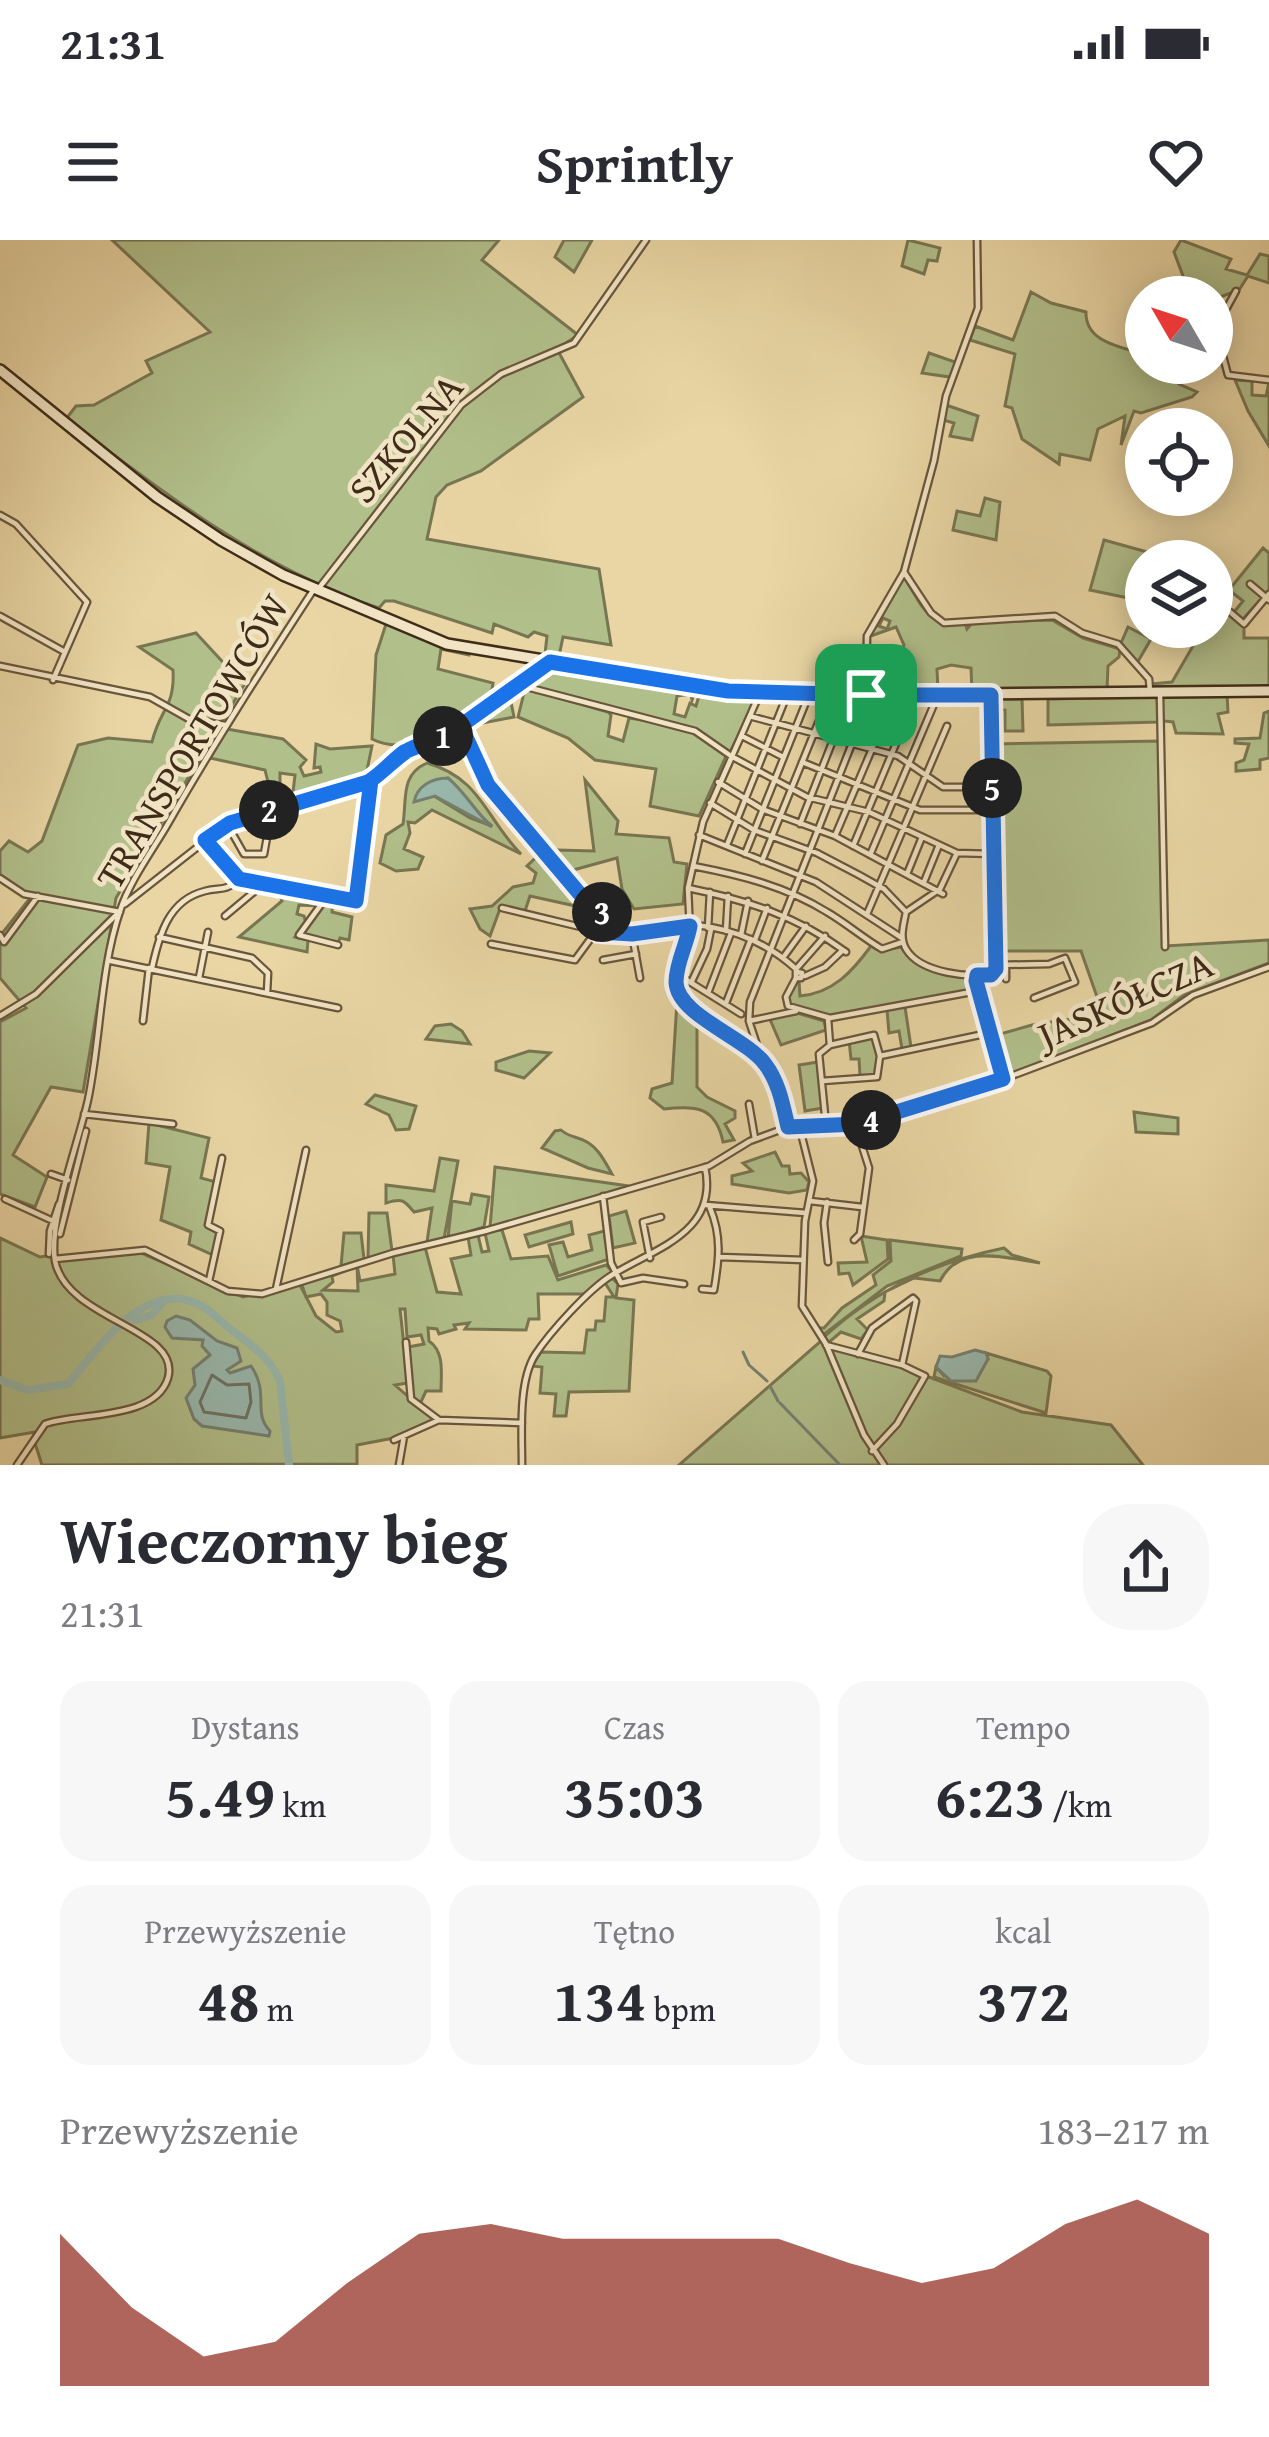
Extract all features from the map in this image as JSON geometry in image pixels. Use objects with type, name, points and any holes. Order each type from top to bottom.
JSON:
[{"type":"main road","points":[[0,370],[175,509],[256,560],[447,644],[760,693],[868,699],[1269,691]]},
{"type":"street","name":"SZKOLNA","points":[[316,589],[460,405],[501,374],[574,343],[646,240]]},
{"type":"street","points":[[800,824],[848,702],[868,699],[867,636],[904,572],[947,391],[978,308],[977,240]]},
{"type":"street","points":[[1233,296],[1236,291]]},
{"type":"street","points":[[1233,379],[1269,380]]},
{"type":"street","points":[[0,530],[3,517],[16,524],[87,602],[53,680]]},
{"type":"street","points":[[904,572],[931,614],[944,623],[1050,615],[1082,633],[1118,644],[1149,680],[1155,693],[1165,947]]},
{"type":"street","points":[[1233,615],[1244,624],[1268,598],[1250,584]]},
{"type":"street","name":"TRANSPORTOWCÓW","points":[[52,1256],[84,1114],[120,910],[227,725],[316,589]]},
{"type":"street","points":[[0,616],[63,651]]},
{"type":"street","points":[[0,1016],[36,994],[120,910],[227,824],[371,780],[404,752],[461,726],[550,662]]},
{"type":"street","points":[[0,667],[149,698],[189,719],[227,725]]},
{"type":"street","points":[[519,685],[695,731],[809,798],[867,812],[957,853],[993,854]]},
{"type":"street","points":[[52,1256],[145,1250],[244,1295],[705,1167],[788,1127],[773,1077],[755,1052],[686,1004],[677,989],[690,926],[688,888],[699,835],[760,693]]},
{"type":"street","points":[[699,835],[799,874],[867,914],[903,940],[912,956],[927,966],[991,975],[996,967],[991,695]]},
{"type":"street","points":[[727,845],[784,700]]},
{"type":"street","points":[[762,861],[827,701]]},
{"type":"street","points":[[745,854],[806,702]]},
{"type":"street","points":[[835,836],[892,702]]},
{"type":"street","points":[[870,855],[935,702]]},
{"type":"street","points":[[853,846],[913,703]]},
{"type":"street","points":[[752,717],[890,753],[943,787],[992,787]]},
{"type":"street","points":[[461,726],[488,785],[579,893],[602,912],[596,931],[575,960],[491,944]]},
{"type":"street","points":[[867,914],[947,726]]},
{"type":"street","points":[[742,736],[784,758]]},
{"type":"street","points":[[755,1052],[750,1001],[851,746]]},
{"type":"street","points":[[802,762],[922,811],[993,809]]},
{"type":"street","points":[[205,840],[239,879],[356,901],[371,780]]},
{"type":"street","points":[[718,782],[763,809],[835,836],[940,893]]},
{"type":"street","points":[[710,803],[754,830],[809,850],[880,887],[906,911]]},
{"type":"street","points":[[227,824],[244,854],[259,856],[264,854],[272,809]]},
{"type":"street","points":[[907,874],[922,837]]},
{"type":"street","points":[[924,882],[940,844]]},
{"type":"street","points":[[906,911],[940,893],[957,853]]},
{"type":"street","points":[[692,866],[751,878],[791,894],[824,910],[877,947],[903,940]]},
{"type":"street","points":[[0,878],[25,894],[120,910]]},
{"type":"street","points":[[143,1021],[164,921],[202,892],[224,891],[239,879]]},
{"type":"street","points":[[225,916],[258,883]]},
{"type":"street","points":[[131,888],[141,892]]},
{"type":"street","points":[[502,908],[596,931],[632,934],[710,928],[753,939],[809,976],[844,951],[783,914],[688,888]]},
{"type":"street","points":[[691,983],[707,949],[710,892]]},
{"type":"street","points":[[0,935],[4,942],[38,896]]},
{"type":"street","points":[[328,896],[299,935],[338,945]]},
{"type":"street","points":[[708,993],[728,932],[728,896]]},
{"type":"street","points":[[741,935],[748,901]]},
{"type":"street","points":[[726,1004],[767,908]]},
{"type":"street","points":[[903,940],[906,911]]},
{"type":"street","points":[[784,958],[806,926]]},
{"type":"street","points":[[199,978],[208,932]]},
{"type":"street","points":[[632,934],[640,978]]},
{"type":"street","points":[[796,1011],[785,1001],[798,973],[825,936]]},
{"type":"street","points":[[159,937],[252,958],[268,973],[267,993]]},
{"type":"street","points":[[603,960],[636,954]]},
{"type":"street","points":[[996,967],[1049,964],[1065,958],[1075,982],[1034,998]]},
{"type":"street","points":[[111,961],[338,1008]]},
{"type":"street","points":[[1006,965],[1006,979]]},
{"type":"street","name":"JASKÓŁCZA","points":[[788,1127],[855,1124],[1003,1079],[1152,1022],[1193,995],[1269,967]]},
{"type":"street","points":[[677,974],[741,1014]]},
{"type":"street","points":[[977,975],[976,991],[1003,1079]]},
{"type":"street","points":[[749,1022],[796,1011],[828,1018],[976,991]]},
{"type":"street","points":[[828,1018],[830,1045]]},
{"type":"street","points":[[822,1081],[877,1077],[877,1037],[872,1034],[830,1045],[820,1054],[822,1081],[826,1125]]},
{"type":"street","points":[[880,1056],[989,1034]]},
{"type":"street","points":[[749,1104],[755,1139]]},
{"type":"street","points":[[84,1114],[173,1124]]},
{"type":"street","points":[[854,1240],[859,1239],[868,1168],[855,1124]]},
{"type":"street","points":[[801,1129],[813,1180],[806,1214],[802,1306],[826,1346],[872,1450],[884,1465]]},
{"type":"street","points":[[60,1234],[70,1178],[86,1131]]},
{"type":"street","points":[[276,1289],[306,1150]]},
{"type":"street","points":[[209,1281],[220,1231],[208,1225],[222,1158]]},
{"type":"street","points":[[702,1289],[714,1290],[719,1257],[705,1167]]},
{"type":"street","points":[[50,1174],[70,1178]]},
{"type":"street","points":[[603,1195],[616,1273],[625,1285],[641,1278],[684,1284]]},
{"type":"street","points":[[595,1198],[604,1206]]},
{"type":"street","points":[[5,1199],[52,1221]]},
{"type":"street","points":[[17,1465],[45,1424],[135,1407],[154,1397],[168,1378],[160,1349],[72,1293],[60,1276],[52,1256],[52,1221],[63,1200]]},
{"type":"street","points":[[810,1201],[862,1207]]},
{"type":"street","points":[[827,1202],[828,1262]]},
{"type":"street","points":[[708,1205],[806,1214]]},
{"type":"street","points":[[522,1465],[526,1386],[535,1356],[587,1297],[616,1273],[680,1237],[708,1205]]},
{"type":"street","points":[[650,1258],[643,1222],[661,1216]]},
{"type":"street","points":[[719,1257],[806,1261]]},
{"type":"street","points":[[858,1354],[872,1328],[913,1298],[902,1365]]},
{"type":"street","points":[[406,1342],[411,1399],[439,1420]]},
{"type":"street","points":[[826,1346],[902,1365],[925,1376],[898,1424],[872,1450]]},
{"type":"street","points":[[394,1440],[439,1420],[524,1423]]},
{"type":"street","points":[[399,1465],[404,1436]]},
{"type":"green space","points":[[112,240],[499,240],[482,260],[578,335],[557,349],[583,397],[481,471],[447,485],[436,497],[427,539],[599,569],[611,645],[563,637],[559,656],[545,654],[547,636],[534,632],[528,637],[494,624],[492,633],[394,601],[385,601],[379,608],[349,598],[437,636],[337,596],[196,514],[66,419],[76,406],[94,405],[152,373],[146,361],[210,332]]},
{"type":"green space","points":[[564,240],[592,240],[574,272],[555,257]]},
{"type":"green space","points":[[908,240],[940,248],[937,261],[928,260],[924,274],[902,266]]},
{"type":"green space","points":[[1181,240],[1231,259],[1226,269],[1247,275],[1260,254],[1269,256],[1269,283],[1248,276],[1233,292],[1233,276],[1183,276],[1174,252]]},
{"type":"green space","points":[[1031,292],[1086,312],[1098,337],[1125,348],[1125,384],[1179,384],[1197,392],[1157,408],[1125,408],[1125,416],[1098,429],[1090,460],[1060,454],[1059,464],[1022,439],[1012,408],[1005,406],[1015,354],[970,340],[975,326],[1013,340]]},
{"type":"green space","points":[[929,353],[958,363],[950,377],[922,373]]},
{"type":"green space","points":[[1235,380],[1252,381],[1252,395],[1266,396],[1269,382],[1269,446],[1248,411]]},
{"type":"green space","points":[[949,406],[978,416],[972,440],[950,436],[954,423],[943,420]]},
{"type":"green space","points":[[985,498],[1000,502],[996,540],[953,530],[957,511],[980,516]]},
{"type":"green space","points":[[1104,540],[1125,546],[1125,597],[1090,590]]},
{"type":"green space","points":[[1263,548],[1269,553],[1269,590],[1242,620],[1234,612],[1243,601],[1233,593],[1233,585]]},
{"type":"green space","points":[[904,577],[933,617],[965,623],[967,629],[973,622],[1052,620],[1083,638],[1120,649],[1119,657],[1108,666],[1107,690],[972,691],[971,668],[951,665],[937,669],[938,691],[869,692],[869,681],[890,674],[904,645],[896,627],[868,637],[876,625],[887,629],[890,621],[877,621]]},
{"type":"green space","points":[[1233,616],[1244,625],[1244,638],[1269,638],[1269,687],[1155,690],[1151,684],[1172,682],[1192,648],[1233,648]]},
{"type":"green space","points":[[387,621],[470,650],[469,655],[441,649],[438,669],[493,683],[490,702],[419,741],[403,745],[372,739],[376,655]]},
{"type":"green space","points":[[196,633],[244,685],[116,898],[83,1092],[51,1087],[13,1155],[47,1177],[35,1207],[0,1194],[0,1022],[26,1008],[0,978],[0,936],[31,897],[0,876],[0,851],[9,841],[28,852],[42,841],[78,745],[108,738],[152,742],[172,692],[173,670],[139,647]]},
{"type":"green space","points":[[1125,648],[1146,648],[1137,663]]},
{"type":"green space","points":[[549,666],[696,689],[692,700],[691,694],[677,696],[674,714],[685,717],[690,703],[696,706],[701,689],[757,699],[730,752],[697,732],[727,754],[699,816],[650,806],[656,769],[595,760],[568,738],[518,717],[524,693],[510,697],[514,717],[467,726],[520,687],[608,712],[608,736],[623,741],[629,718],[662,723],[523,685]]},
{"type":"green space","points":[[1227,695],[1228,712],[1218,714],[1223,734],[1176,733],[1173,722],[1163,721],[1162,697]]},
{"type":"green space","points":[[1157,697],[1158,722],[1048,725],[1048,699]]},
{"type":"green space","points":[[993,699],[1022,699],[1023,731],[1005,731],[1005,710],[994,709]]},
{"type":"green space","points":[[1269,711],[1269,758],[1260,760],[1260,769],[1236,771],[1249,744],[1235,743],[1235,739],[1260,738],[1264,713]]},
{"type":"green space","points":[[227,729],[283,739],[306,760],[300,767],[304,776],[321,772],[320,767],[314,768],[316,744],[330,749],[372,746],[365,780],[292,801],[295,775],[280,773],[280,786],[269,786],[265,770],[210,758]]},
{"type":"green space","points":[[1159,741],[1165,946],[1269,940],[1269,963],[1184,995],[1151,1020],[1009,1076],[1003,1073],[993,1036],[1103,1014],[1081,951],[997,951],[994,744]]},
{"type":"green space","points":[[427,763],[460,779],[521,854],[432,810],[415,823],[408,822],[404,849],[423,857],[418,869],[396,871],[380,863],[386,835],[403,824],[406,789],[418,768]],"holes":[[[448,778],[480,815],[492,826],[429,797]]]},
{"type":"green space","points":[[585,780],[618,821],[616,834],[669,838],[674,862],[687,864],[683,904],[634,909],[622,889],[617,858],[566,872],[556,860],[558,850],[594,851]]},
{"type":"green space","points":[[543,851],[581,897],[577,904],[598,911],[595,924],[586,925],[589,909],[530,896],[525,911],[501,906],[490,936],[480,929],[470,909],[492,906],[513,887],[533,883],[536,873],[527,866]]},
{"type":"green space","points":[[277,887],[324,896],[318,906],[299,905],[297,914],[306,923],[295,937],[308,940],[307,952],[239,937],[282,901]]},
{"type":"green space","points":[[333,899],[332,912],[352,917],[349,940],[340,938],[338,943],[301,936],[328,900]]},
{"type":"green space","points":[[871,946],[880,951],[901,947],[924,967],[974,977],[974,990],[833,1016],[792,1007],[787,1000],[795,980],[800,996],[832,986]]},
{"type":"green space","points":[[677,1001],[697,1018],[697,1087],[735,1111],[735,1118],[725,1124],[734,1140],[723,1142],[715,1122],[703,1111],[664,1109],[650,1098],[652,1089],[672,1083]]},
{"type":"green space","points":[[905,1007],[911,1047],[902,1049],[899,1031],[889,1033],[887,1010]]},
{"type":"green space","points":[[797,1013],[824,1021],[826,1030],[781,1045],[769,1017]]},
{"type":"green space","points":[[451,1024],[470,1044],[426,1039],[435,1026]]},
{"type":"green space","points":[[872,1036],[879,1057],[876,1075],[860,1076],[859,1059],[851,1059],[849,1040]]},
{"type":"green space","points":[[529,1051],[550,1053],[524,1078],[496,1070],[496,1062]]},
{"type":"green space","points":[[818,1062],[823,1108],[805,1111],[799,1065]]},
{"type":"green space","points":[[375,1095],[416,1106],[409,1129],[396,1130],[389,1115],[366,1104]]},
{"type":"green space","points":[[1134,1112],[1178,1118],[1178,1134],[1136,1132]]},
{"type":"green space","points":[[149,1123],[209,1138],[201,1178],[216,1182],[206,1226],[218,1232],[213,1255],[189,1244],[191,1232],[161,1220],[170,1167],[146,1163]]},
{"type":"green space","points":[[561,1130],[591,1145],[612,1174],[542,1148]]},
{"type":"green space","points":[[775,1152],[782,1166],[789,1166],[790,1174],[801,1173],[809,1182],[807,1190],[789,1193],[732,1184],[732,1176],[752,1171],[743,1163]]},
{"type":"green space","points":[[440,1158],[458,1161],[444,1239],[427,1242],[432,1208],[414,1212],[403,1201],[386,1203],[386,1185],[434,1191]]},
{"type":"green space","points":[[495,1167],[629,1186],[490,1228]]},
{"type":"green space","points":[[472,1194],[489,1197],[484,1227],[448,1238],[452,1201],[470,1204]]},
{"type":"green space","points":[[626,1211],[635,1243],[613,1248],[609,1216]]},
{"type":"green space","points":[[369,1213],[387,1213],[392,1251],[368,1258]]},
{"type":"green space","points":[[571,1222],[573,1234],[529,1247],[525,1235]]},
{"type":"green space","points":[[497,1230],[502,1230],[511,1259],[548,1256],[558,1280],[606,1265],[613,1272],[587,1294],[538,1294],[539,1319],[529,1319],[526,1330],[465,1329],[469,1323],[439,1334],[428,1328],[429,1341],[440,1357],[441,1391],[426,1391],[419,1406],[437,1419],[399,1437],[357,1445],[357,1464],[42,1465],[35,1432],[0,1438],[0,1238],[40,1257],[53,1255],[54,1260],[139,1252],[243,1297],[299,1283],[306,1296],[301,1282],[354,1267],[332,1276],[333,1282],[323,1290],[358,1291],[357,1265],[360,1281],[395,1274],[393,1255],[425,1247],[437,1292],[461,1294],[451,1259],[471,1255],[468,1237],[478,1235],[482,1252],[489,1251],[485,1233]],"holes":[[[321,1294],[327,1315],[340,1321],[342,1331],[336,1332],[316,1316],[306,1297]],[[400,1309],[405,1309],[407,1337],[421,1335],[424,1344],[408,1347],[412,1400],[395,1385],[408,1383]]]},
{"type":"green space","points":[[604,1231],[609,1259],[558,1276],[549,1245],[563,1242],[568,1257],[592,1250],[589,1235]]},
{"type":"green space","points":[[344,1233],[361,1233],[364,1259],[341,1266]]},
{"type":"green space","points":[[861,1236],[887,1240],[888,1259],[853,1285],[849,1273],[839,1274],[838,1263],[867,1262]]},
{"type":"green space","points":[[890,1240],[962,1249],[961,1256],[887,1286],[823,1335],[818,1328],[876,1285],[873,1275],[891,1261]]},
{"type":"green space","points":[[1004,1248],[1040,1263],[971,1257],[948,1269],[940,1281],[914,1278],[886,1292],[908,1280],[954,1261]]},
{"type":"green space","points":[[612,1278],[618,1284],[616,1298],[634,1300],[629,1391],[569,1392],[566,1416],[554,1416],[556,1394],[540,1393],[542,1367],[532,1366],[541,1352],[584,1353],[587,1330],[595,1330],[596,1321],[604,1321],[606,1297],[614,1297],[605,1283]]},
{"type":"green space","points":[[885,1292],[884,1301],[857,1319],[868,1330],[861,1339],[841,1332],[828,1343],[824,1337]]},
{"type":"green space","points":[[822,1340],[825,1345],[905,1368],[1022,1412],[1111,1425],[1143,1465],[679,1465]]},
{"type":"green space","points":[[986,1353],[1047,1371],[1051,1376],[1046,1413],[934,1377],[936,1367],[944,1376],[988,1359]]},
{"type":"water","points":[[448,778],[492,827],[435,796],[414,802],[426,784]]},
{"type":"water","points":[[176,1316],[237,1348],[241,1361],[227,1370],[230,1373],[251,1366],[269,1436],[202,1426],[194,1419],[186,1398],[195,1385],[193,1369],[210,1355],[203,1340],[172,1338],[165,1327]]},
{"type":"water","points":[[975,1350],[986,1353],[988,1359],[976,1381],[951,1381],[936,1367],[940,1356]]},
{"type":"waterway","points":[[0,1380],[27,1390],[68,1384],[108,1336],[142,1308],[180,1299],[207,1310],[276,1372],[289,1465]]},
{"type":"waterway","points":[[132,1316],[135,1320],[152,1315],[165,1300]]},
{"type":"waterway","points":[[743,1352],[749,1365],[767,1381]]},
{"type":"waterway","points":[[770,1386],[778,1401]]},
{"type":"waterway","points":[[780,1403],[840,1465]]},
{"type":"route","points":[[866,695],[728,691],[550,662],[452,732],[404,752],[398,756],[371,780],[356,901],[239,879],[205,840],[230,823],[368,782],[371,780],[374,779],[404,752],[410,749],[452,732],[461,726],[488,785],[579,893],[602,912],[599,932],[632,934],[690,926],[677,974],[679,994],[689,1007],[755,1052],[776,1083],[788,1127],[858,1124],[1003,1079],[976,991],[977,975],[991,975],[996,969],[991,695],[866,695]]}]
